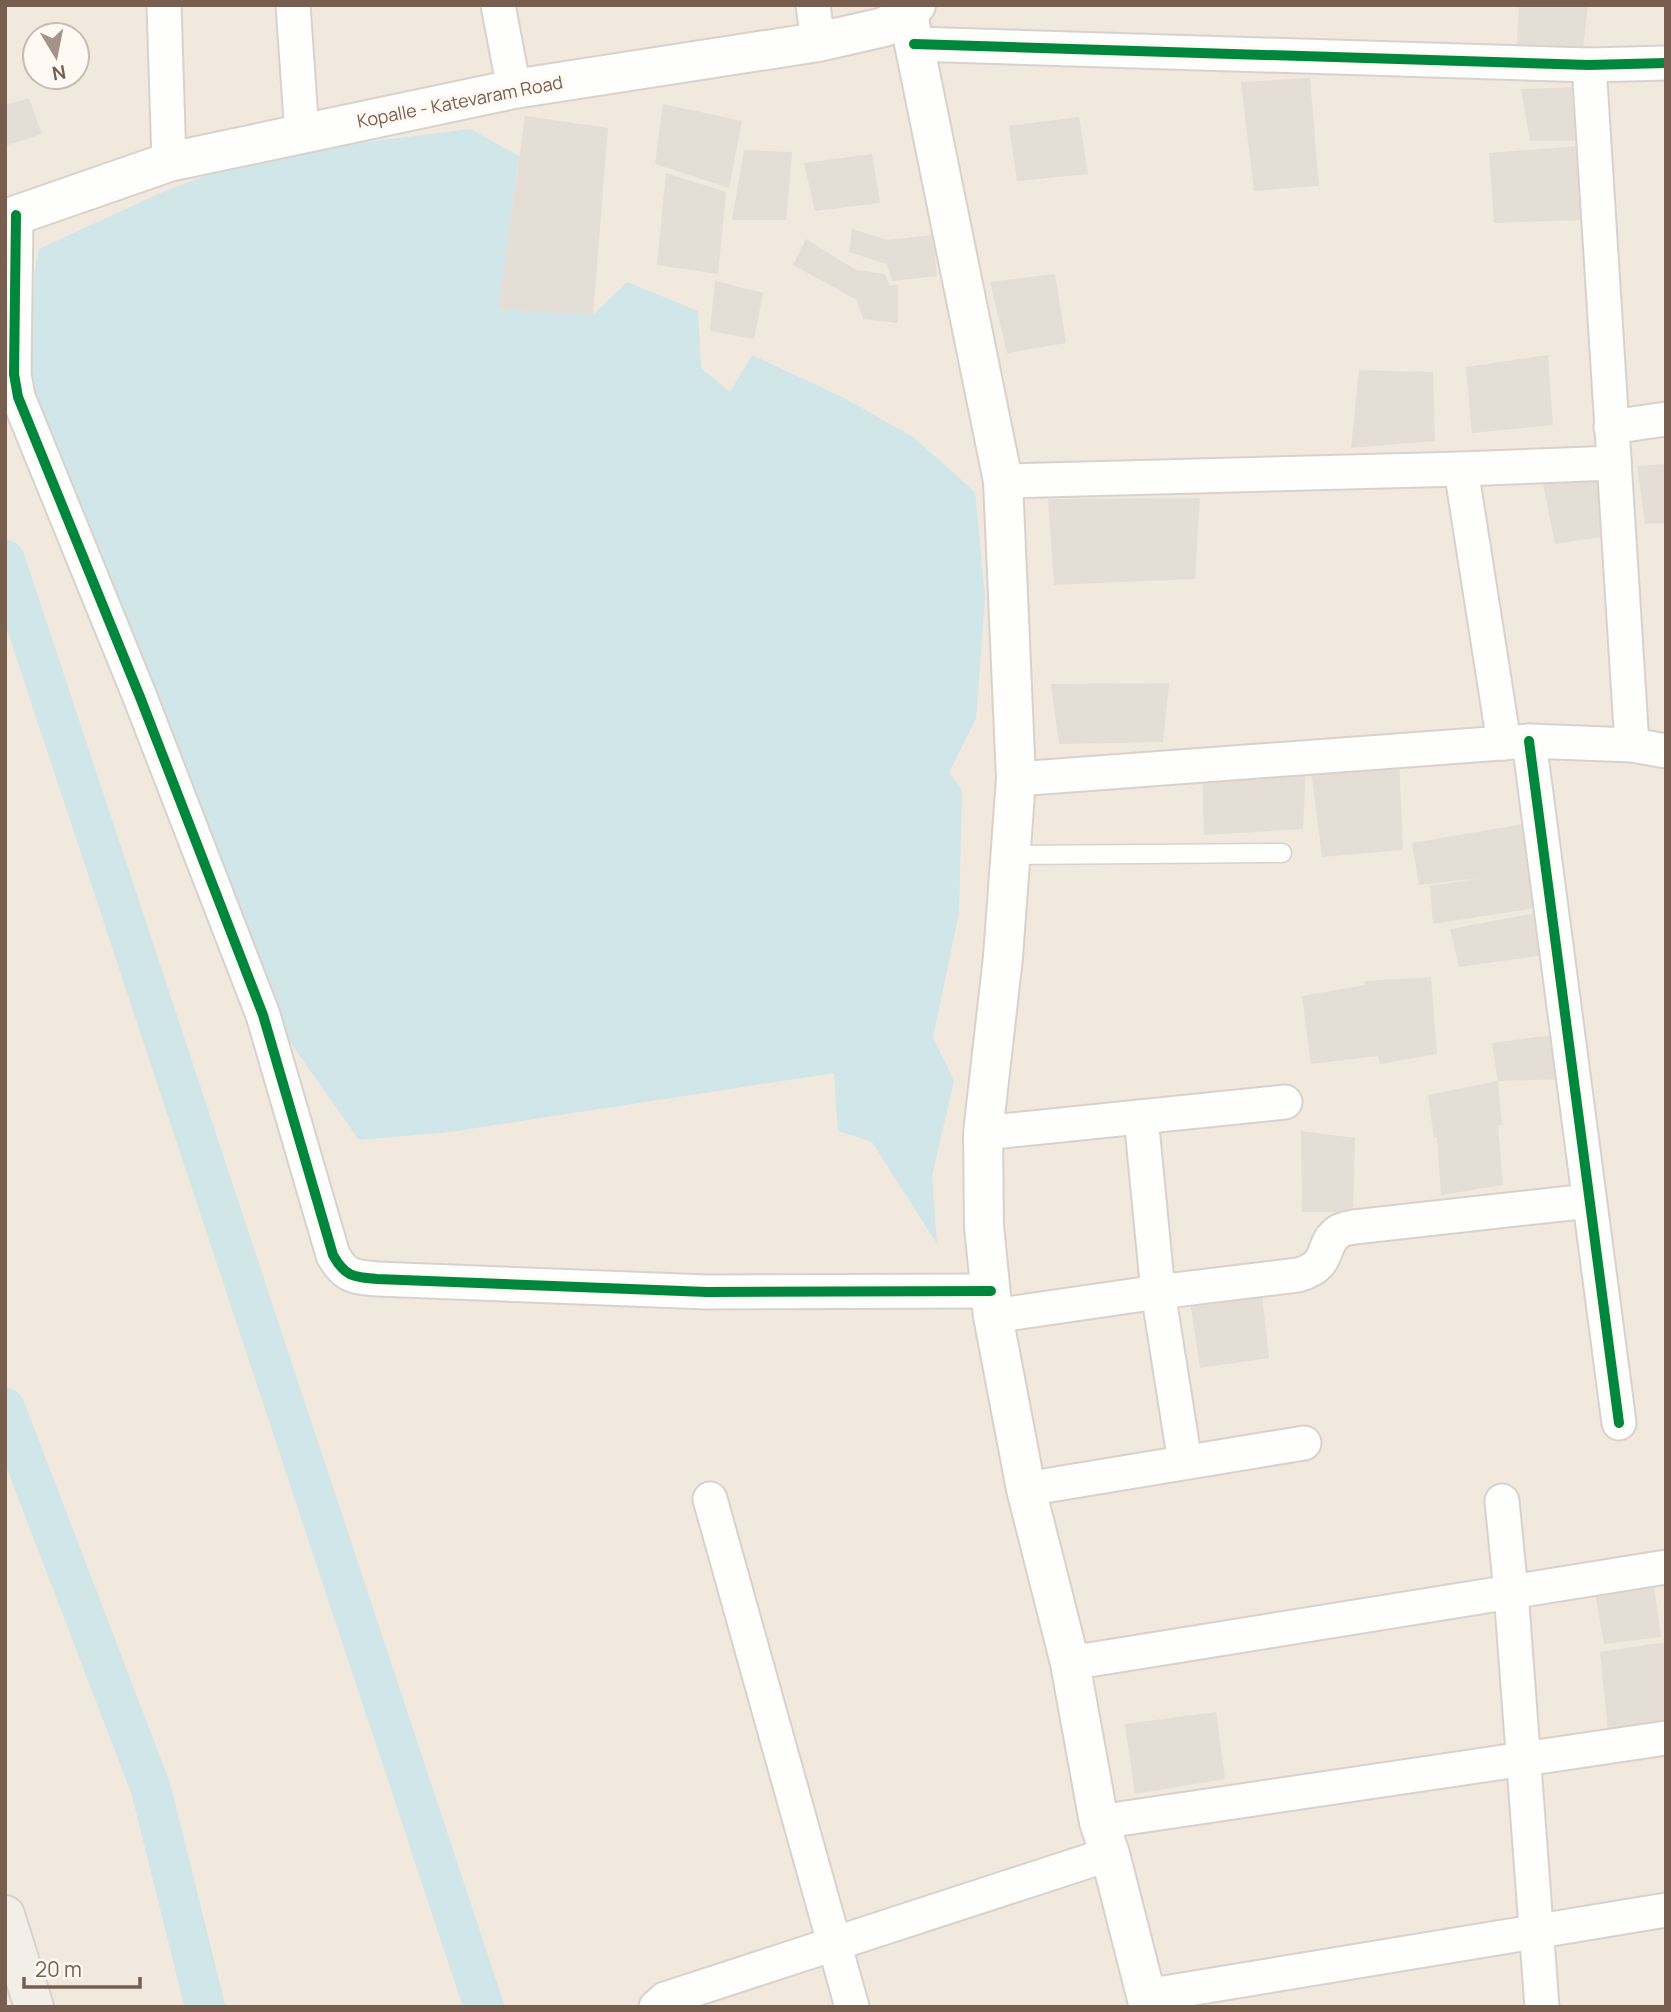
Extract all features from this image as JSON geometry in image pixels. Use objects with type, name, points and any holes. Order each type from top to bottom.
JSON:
[{"type":"main road","name":"Kopalle - Katevaram Road","points":[[10,217],[169,162],[816,24],[884,27],[913,21]]},
{"type":"main road","points":[[913,21],[1003,481],[1016,779],[1003,957],[983,1133],[984,1226],[992,1304],[1026,1489],[1070,1663],[1105,1838],[1148,2002]]},
{"type":"main road","points":[[5,1915],[34,2007]]},
{"type":"street","points":[[164,5],[169,162]]},
{"type":"street","points":[[293,5],[302,134]]},
{"type":"street","points":[[498,5],[514,89]]},
{"type":"street","points":[[913,21],[1589,65],[1666,63]]},
{"type":"street","points":[[1589,65],[1632,745]]},
{"type":"street","points":[[10,217],[14,374],[18,397],[140,697],[263,1015],[333,1255],[341,1269],[355,1277],[377,1279],[992,1304],[1158,1292],[1298,1275],[1313,1271],[1323,1260],[1330,1242],[1339,1232],[1354,1227],[1589,1202]]},
{"type":"street","points":[[1611,427],[1666,419]]},
{"type":"street","points":[[1003,481],[1461,470],[1614,463]]},
{"type":"street","points":[[1461,470],[1517,742],[1589,1202],[1619,1423]]},
{"type":"street","points":[[1016,779],[1517,742],[1632,745],[1666,751]]},
{"type":"street","points":[[983,1133],[1285,1102]]},
{"type":"street","points":[[1141,1117],[1158,1292],[1185,1462]]},
{"type":"street","points":[[1026,1489],[1304,1443]]},
{"type":"street","points":[[710,1499],[832,1945],[852,2007]]},
{"type":"street","points":[[1502,1501],[1542,2007]]},
{"type":"street","points":[[1070,1663],[1666,1567]]},
{"type":"street","points":[[656,2007],[665,1999],[832,1945],[1105,1838],[1523,1761],[1666,1738]]},
{"type":"street","points":[[1148,2002],[1535,1931],[1666,1910]]},
{"type":"lane","points":[[1010,855],[1282,853]]},
{"type":"shaded area","points":[[5,5],[1666,5],[1666,2007],[5,2007]]},
{"type":"shaded area","points":[[470,129],[519,156],[499,309],[593,315],[627,282],[698,311],[701,368],[730,392],[752,355],[844,398],[913,437],[975,492],[985,597],[976,719],[949,773],[962,790],[959,913],[933,1037],[954,1081],[932,1176],[937,1244],[872,1142],[838,1131],[834,1073],[450,1132],[359,1140],[283,1032],[18,397],[30,294],[39,249],[163,192],[257,156]]},
{"type":"building","points":[[1519,5],[1588,5],[1583,49],[1517,48]]},
{"type":"building","points":[[1310,78],[1319,186],[1254,191],[1241,82]]},
{"type":"building","points":[[1581,87],[1587,141],[1530,141],[1521,89]]},
{"type":"building","points":[[29,98],[42,134],[5,146],[5,105]]},
{"type":"building","points":[[663,104],[742,121],[729,188],[655,164]]},
{"type":"building","points":[[525,116],[608,128],[593,315],[498,309]]},
{"type":"building","points":[[1079,117],[1088,174],[1017,181],[1009,126]]},
{"type":"building","points":[[1578,146],[1582,220],[1494,223],[1489,153]]},
{"type":"building","points":[[744,150],[792,152],[786,220],[732,220]]},
{"type":"building","points":[[872,154],[880,203],[815,211],[804,163]]},
{"type":"building","points":[[666,173],[726,192],[718,274],[657,265]]},
{"type":"building","points":[[852,229],[888,240],[933,235],[937,276],[892,281],[887,264],[849,252]]},
{"type":"building","points":[[806,239],[856,270],[885,274],[890,286],[898,285],[898,323],[863,319],[857,300],[793,265]]},
{"type":"building","points":[[1055,274],[1066,343],[1007,353],[990,282]]},
{"type":"building","points":[[715,281],[763,293],[754,339],[710,331]]},
{"type":"building","points":[[1548,355],[1553,425],[1472,433],[1466,367]]},
{"type":"building","points":[[1359,370],[1433,372],[1435,441],[1351,448]]},
{"type":"building","points":[[1666,464],[1666,523],[1645,524],[1637,466]]},
{"type":"building","points":[[1604,477],[1607,536],[1555,544],[1543,484]]},
{"type":"building","points":[[1200,498],[1195,579],[1054,585],[1048,499]]},
{"type":"building","points":[[1169,683],[1163,742],[1059,744],[1051,684]]},
{"type":"building","points":[[1399,758],[1403,850],[1322,857],[1310,762]]},
{"type":"building","points":[[1306,763],[1303,829],[1204,835],[1202,765]]},
{"type":"building","points":[[1524,824],[1536,908],[1433,924],[1430,886],[1482,878],[1419,885],[1412,843]]},
{"type":"building","points":[[1546,911],[1552,954],[1459,967],[1450,929]]},
{"type":"building","points":[[1431,977],[1437,1054],[1380,1064],[1378,1056],[1311,1064],[1302,996],[1365,985],[1365,981]]},
{"type":"building","points":[[1567,1033],[1570,1079],[1498,1081],[1492,1043]]},
{"type":"building","points":[[1498,1081],[1502,1125],[1498,1125],[1503,1185],[1441,1195],[1437,1137],[1434,1138],[1428,1095]]},
{"type":"building","points":[[1301,1131],[1355,1138],[1353,1212],[1302,1212]]},
{"type":"building","points":[[1188,1288],[1261,1288],[1269,1358],[1200,1368]]},
{"type":"building","points":[[1653,1579],[1661,1637],[1604,1644],[1595,1593]]},
{"type":"building","points":[[1666,1642],[1666,1719],[1608,1731],[1600,1652]]},
{"type":"building","points":[[1216,1712],[1225,1779],[1135,1794],[1125,1724]]},
{"type":"waterway","points":[[5,560],[484,2007]]},
{"type":"waterway","points":[[5,1408],[151,1789],[205,2007]]},
{"type":"cycle path","points":[[914,44],[1589,65],[1666,63]]},
{"type":"cycle path","points":[[16,215],[14,374],[18,397],[140,697],[263,1015],[333,1255],[342,1268],[356,1276],[377,1279],[707,1292],[991,1291]]},
{"type":"cycle path","points":[[1529,741],[1619,1423]]}]
